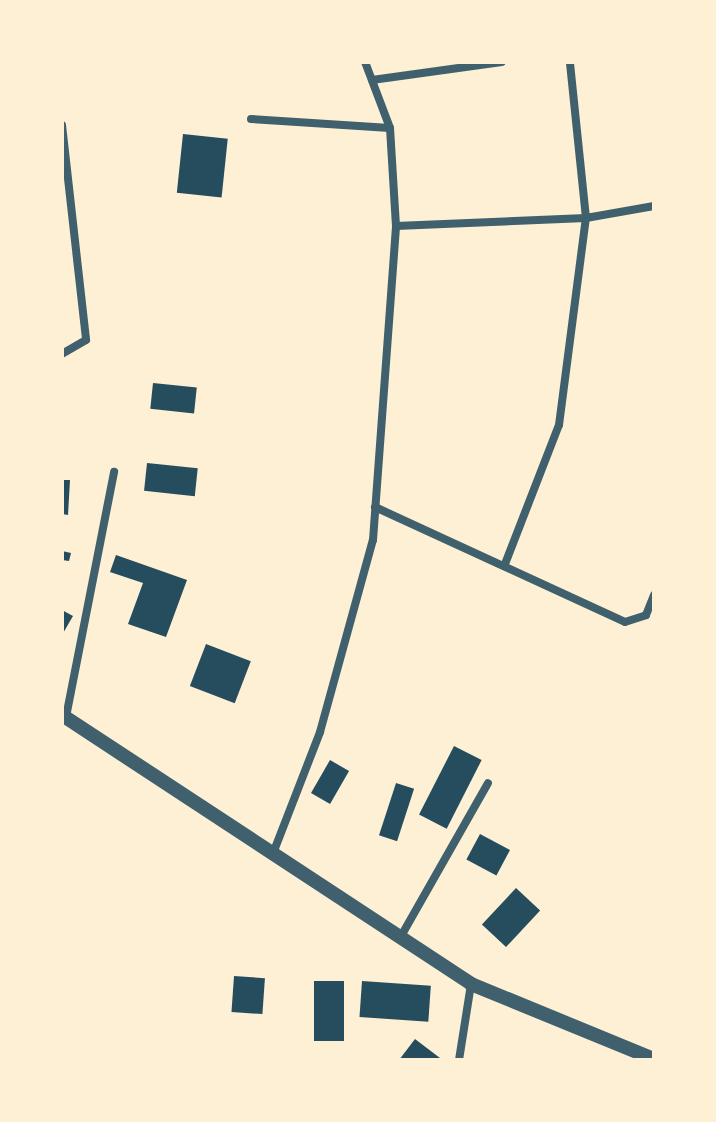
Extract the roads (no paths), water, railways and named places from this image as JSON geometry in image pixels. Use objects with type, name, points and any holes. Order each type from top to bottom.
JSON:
[{"type":"street","points":[[272,856],[320,732],[373,540],[396,226],[390,128],[365,62]]},
{"type":"street","points":[[372,80],[502,62]]},
{"type":"street","points":[[505,564],[559,425],[586,218],[570,62]]},
{"type":"street","points":[[251,119],[390,128]]},
{"type":"street","points":[[62,125],[86,340],[62,354]]},
{"type":"street","points":[[396,226],[586,218],[654,206]]},
{"type":"street","points":[[114,472],[64,716],[272,856],[471,984],[654,1059]]},
{"type":"street","points":[[375,507],[505,564],[625,622],[646,615],[654,595]]},
{"type":"street","points":[[400,938],[488,783]]},
{"type":"street","points":[[459,1060],[471,984]]}]
